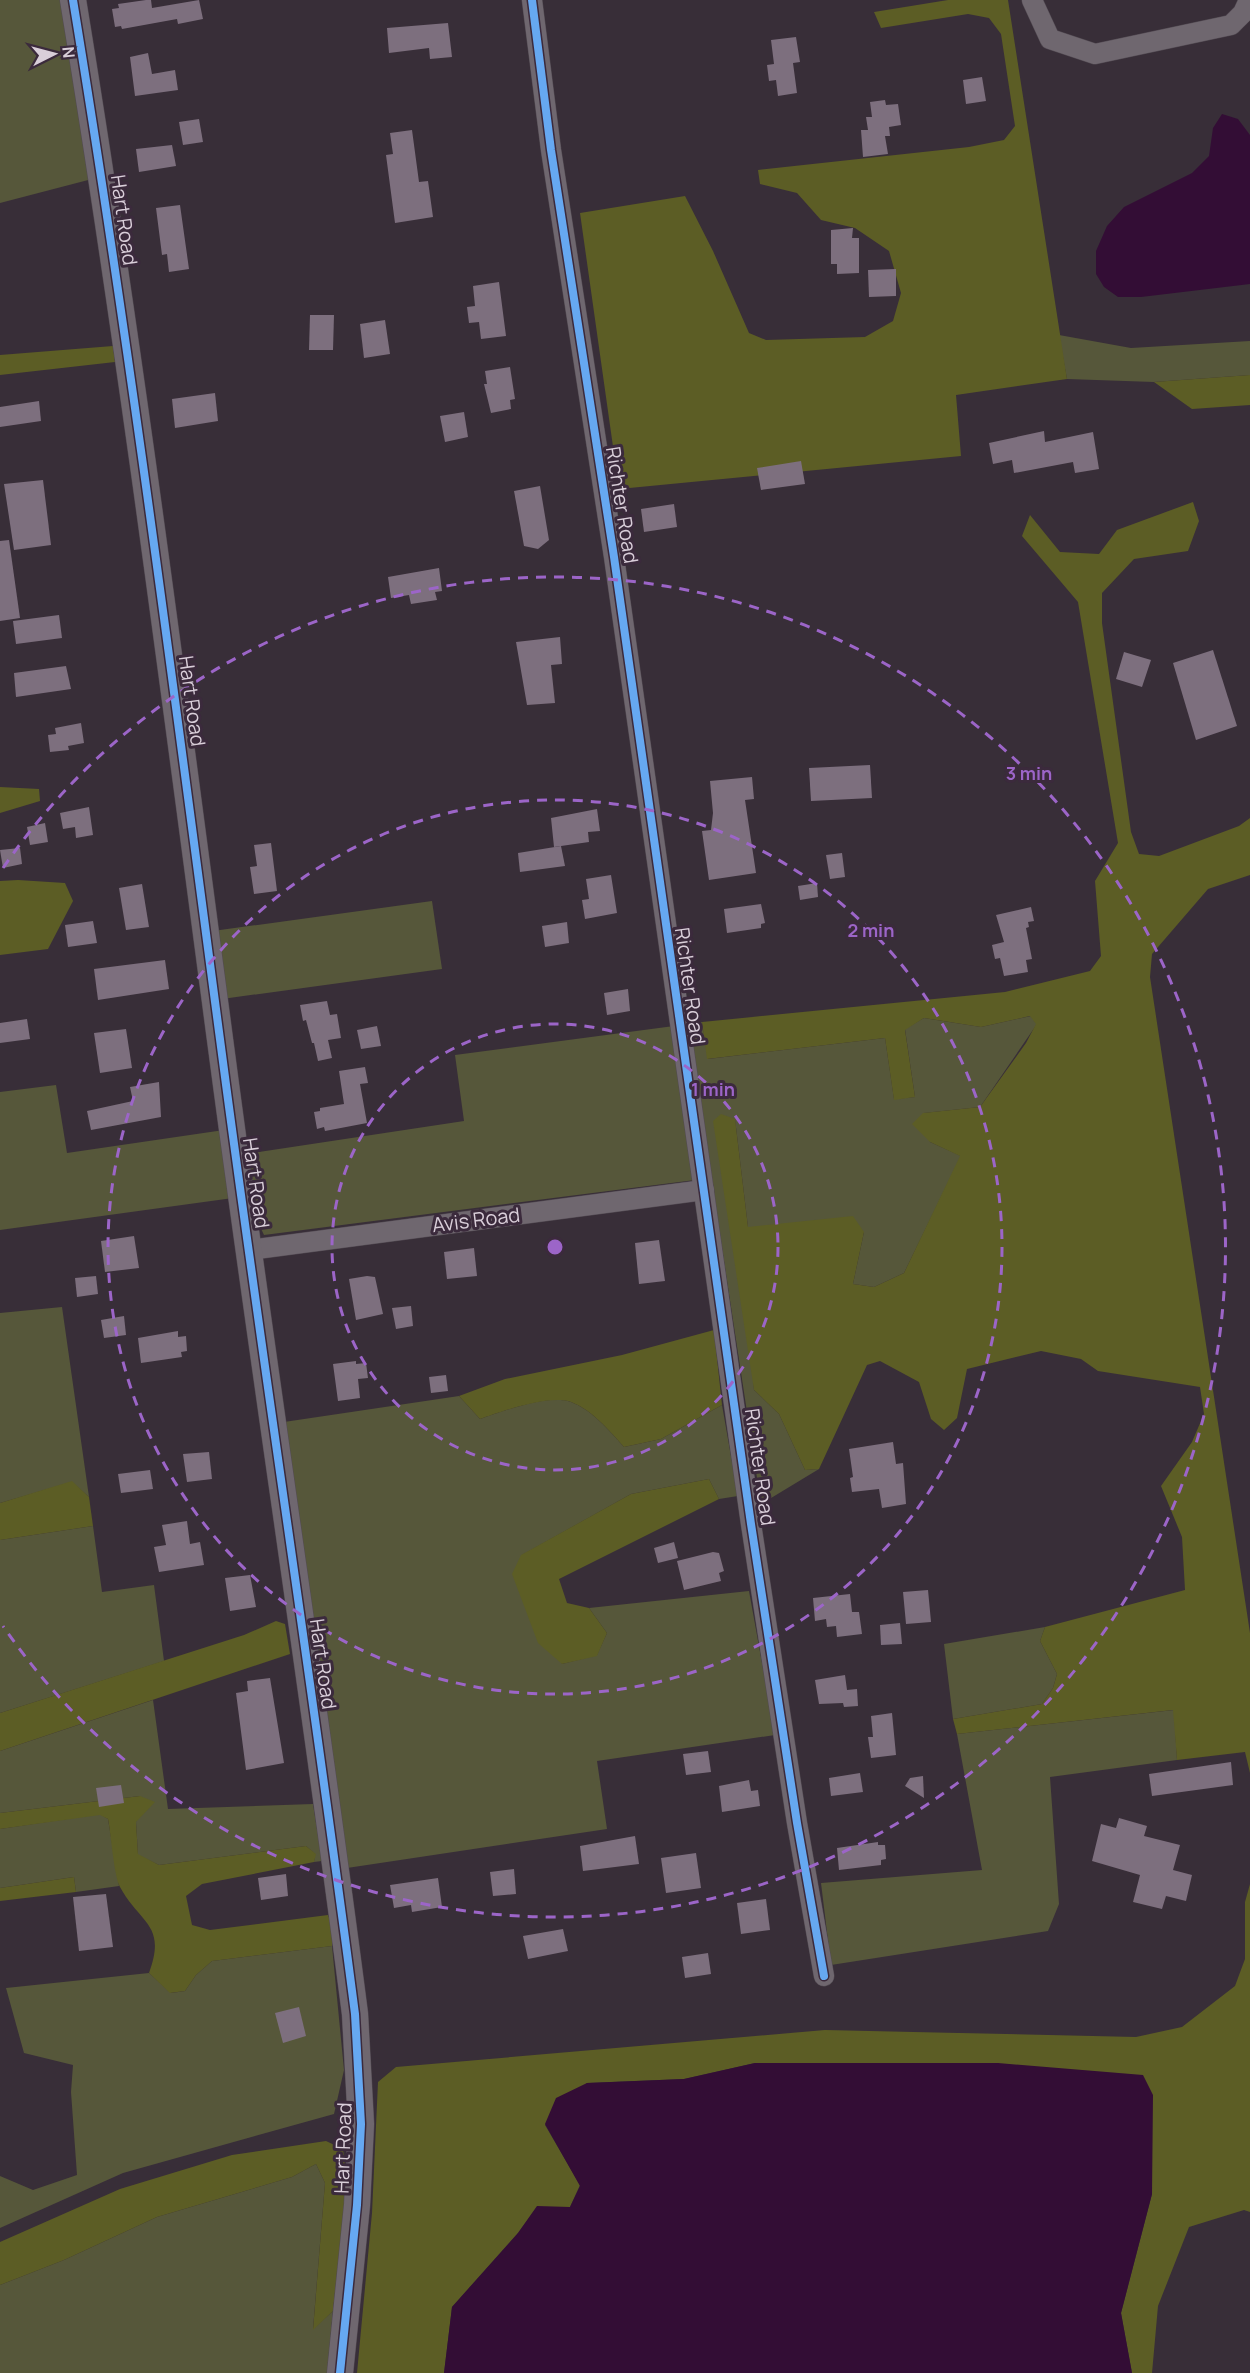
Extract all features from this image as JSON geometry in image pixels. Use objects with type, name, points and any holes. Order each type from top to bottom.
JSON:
[{"type":"street","name":"Hart Road","points":[[73,0],[139,435],[249,1250],[343,1919],[359,2051],[361,2124],[357,2205],[340,2373]]},
{"type":"street","name":"Richter Road","points":[[532,0],[550,139],[614,557],[774,1681],[824,1976]]},
{"type":"street","points":[[1032,0],[1050,39],[1095,54],[1231,26],[1243,14],[1249,0]]},
{"type":"street","name":"Avis Road","points":[[249,1250],[704,1190]]},
{"type":"green space","points":[[0,0],[61,0],[92,179],[0,203]]},
{"type":"green space","points":[[1059,335],[1131,348],[1250,341],[1250,375],[1154,382],[1067,379]]},
{"type":"green space","points":[[432,901],[442,969],[222,999],[213,931]]},
{"type":"green space","points":[[1031,1016],[1037,1024],[980,1107],[924,1113],[930,1142],[961,1156],[904,1273],[874,1287],[853,1284],[864,1232],[748,1227],[735,1119],[754,1390],[779,1414],[805,1470],[819,1469],[761,1504],[688,1024],[702,1022],[708,1059],[885,1038],[894,1099],[915,1097],[905,1029],[924,1018],[981,1027]]},
{"type":"green space","points":[[674,1026],[695,1180],[264,1235],[255,1216],[246,1154],[464,1121],[455,1055]]},
{"type":"green space","points":[[56,1085],[67,1153],[224,1130],[233,1198],[0,1230],[0,1092]]},
{"type":"green space","points":[[62,1307],[89,1497],[72,1482],[0,1503],[0,1313]]},
{"type":"green space","points":[[459,1396],[480,1419],[538,1402],[562,1400],[571,1402],[593,1415],[624,1447],[661,1439],[722,1405],[738,1496],[719,1499],[709,1479],[631,1494],[522,1555],[562,1664],[597,1655],[607,1633],[589,1608],[749,1591],[775,1735],[597,1761],[607,1829],[347,1868],[284,1422]]},
{"type":"green space","points":[[93,1526],[102,1592],[154,1585],[164,1661],[0,1713],[0,1540]]},
{"type":"green space","points":[[1045,1627],[1040,1641],[1057,1674],[1053,1688],[1042,1704],[953,1719],[944,1644]]},
{"type":"green space","points":[[153,1700],[168,1809],[313,1804],[322,1861],[314,1862],[315,1854],[306,1846],[159,1865],[138,1855],[136,1822],[140,1796],[0,1813],[0,1751]]},
{"type":"green space","points":[[1174,1710],[1177,1760],[1050,1777],[1059,1904],[1048,1931],[831,1965],[821,1883],[982,1870],[957,1734]]},
{"type":"green space","points":[[100,1814],[108,1819],[119,1886],[76,1892],[74,1877],[0,1888],[0,1829]]},
{"type":"green space","points":[[332,1946],[344,2070],[334,2114],[123,2173],[0,2228],[0,2176],[33,2190],[77,2175],[71,2092],[73,2065],[24,2053],[6,1988],[149,1973],[171,1993],[185,1991],[196,1975],[212,1961]]},
{"type":"green space","points":[[316,2164],[325,2183],[313,2329],[333,2311],[327,2373],[0,2373],[0,2285],[64,2260],[157,2217],[292,2177]]},
{"type":"shaded area","points":[[948,0],[1008,0],[1067,379],[956,395],[961,456],[619,489],[580,213],[685,196],[713,251],[749,333],[766,340],[865,337],[893,321],[901,293],[889,251],[855,228],[821,220],[797,193],[760,184],[758,170],[969,147],[1004,140],[1015,126],[1001,34],[989,18],[968,14],[881,28],[874,12]]},
{"type":"shaded area","points":[[1222,114],[1238,119],[1250,135],[1250,284],[1141,297],[1118,297],[1104,287],[1096,274],[1096,251],[1107,226],[1124,207],[1192,173],[1209,156],[1213,128]]},
{"type":"shaded area","points":[[113,346],[115,362],[0,375],[0,355]]},
{"type":"shaded area","points":[[1250,375],[1250,405],[1192,409],[1154,382]]},
{"type":"shaded area","points":[[1193,502],[1199,521],[1188,551],[1134,559],[1102,593],[1102,623],[1131,832],[1139,854],[1159,856],[1239,826],[1250,818],[1250,875],[1208,889],[1152,954],[1150,977],[1250,1633],[1250,1773],[1245,1752],[1177,1760],[1173,1710],[957,1734],[953,1719],[1042,1704],[1053,1688],[1057,1674],[1040,1641],[1045,1627],[1185,1590],[1182,1537],[1161,1486],[1192,1442],[1204,1414],[1200,1387],[1098,1371],[1081,1359],[1041,1351],[967,1369],[957,1418],[944,1430],[931,1419],[919,1382],[880,1361],[867,1365],[819,1469],[805,1470],[779,1414],[754,1390],[713,1121],[721,1114],[735,1119],[748,1227],[853,1216],[864,1232],[853,1284],[874,1287],[904,1273],[960,1156],[930,1142],[912,1124],[923,1113],[980,1107],[1026,1043],[1036,1024],[1030,1016],[981,1027],[924,1018],[905,1030],[915,1097],[894,1100],[885,1038],[707,1059],[702,1022],[1005,992],[1090,971],[1101,956],[1095,881],[1118,843],[1078,602],[1022,536],[1030,515],[1060,552],[1099,554],[1117,530]]},
{"type":"shaded area","points":[[0,787],[39,789],[40,801],[0,813]]},
{"type":"shaded area","points":[[0,881],[65,883],[73,901],[48,949],[0,955]]},
{"type":"shaded area","points":[[714,1330],[722,1405],[661,1439],[624,1447],[593,1415],[571,1402],[562,1400],[525,1405],[480,1419],[459,1396],[505,1379],[622,1355]]},
{"type":"shaded area","points":[[709,1479],[719,1499],[559,1579],[567,1603],[589,1608],[607,1633],[597,1656],[562,1664],[538,1643],[512,1574],[521,1555],[631,1494]]},
{"type":"shaded area","points":[[72,1481],[89,1497],[93,1526],[0,1540],[0,1503]]},
{"type":"shaded area","points":[[276,1621],[285,1624],[290,1654],[0,1751],[0,1713],[244,1635]]},
{"type":"shaded area","points":[[140,1796],[155,1802],[136,1822],[138,1854],[159,1865],[306,1846],[316,1854],[314,1862],[202,1884],[186,1896],[192,1925],[210,1930],[328,1915],[333,1928],[332,1946],[212,1961],[196,1975],[185,1991],[170,1993],[149,1973],[154,1957],[153,1934],[118,1882],[108,1819],[100,1815],[0,1829],[0,1813]]},
{"type":"shaded area","points":[[74,1877],[76,1892],[0,1901],[0,1888]]},
{"type":"shaded area","points":[[1250,1884],[1250,2212],[1244,2210],[1189,2227],[1158,2306],[1152,2373],[1132,2373],[1121,2313],[1152,2194],[998,2063],[755,2063],[684,2079],[587,2083],[545,2125],[580,2185],[570,2207],[537,2207],[518,2233],[452,2307],[444,2373],[357,2373],[372,2213],[378,2082],[396,2067],[825,2030],[1136,2037],[1182,2027],[1235,1986],[1245,1959],[1245,1902]]},
{"type":"shaded area","points":[[755,2063],[998,2063],[1143,2075],[1153,2095],[1152,2194],[1121,2313],[1132,2373],[444,2373],[452,2307],[518,2233],[537,2206],[570,2207],[580,2186],[545,2124],[556,2098],[587,2083],[684,2079]]},
{"type":"shaded area","points":[[326,2141],[343,2149],[347,2182],[333,2311],[313,2330],[325,2183],[316,2164],[292,2177],[157,2217],[64,2260],[0,2285],[0,2242],[120,2189],[232,2155]]},
{"type":"building","points":[[151,0],[152,8],[199,0],[203,19],[178,24],[177,19],[122,29],[121,26],[115,27],[112,9],[119,8],[118,4]]},
{"type":"building","points":[[448,23],[452,57],[430,59],[429,48],[389,53],[387,28]]},
{"type":"building","points":[[796,37],[800,62],[793,63],[797,93],[778,96],[776,80],[769,81],[767,65],[774,64],[771,40]]},
{"type":"building","points":[[148,53],[152,74],[175,70],[178,90],[135,96],[130,57]]},
{"type":"building","points":[[982,77],[986,101],[966,104],[963,80]]},
{"type":"building","points":[[885,100],[886,105],[898,104],[901,125],[889,127],[890,136],[885,136],[888,154],[863,157],[861,130],[868,130],[866,117],[872,117],[870,102]]},
{"type":"building","points":[[199,119],[203,142],[183,145],[179,122]]},
{"type":"building","points":[[412,130],[419,182],[428,181],[433,217],[395,223],[386,155],[393,154],[390,133]]},
{"type":"building","points":[[172,145],[176,166],[139,172],[136,149]]},
{"type":"building","points":[[180,205],[189,269],[169,272],[167,254],[162,255],[156,208]]},
{"type":"building","points":[[853,228],[852,238],[859,238],[859,273],[837,274],[837,264],[831,264],[831,230]]},
{"type":"building","points":[[896,269],[896,296],[869,297],[868,270]]},
{"type":"building","points":[[499,282],[506,336],[481,339],[479,322],[469,323],[467,307],[475,306],[473,286]]},
{"type":"building","points":[[310,315],[334,315],[333,350],[309,350]]},
{"type":"building","points":[[385,320],[390,354],[364,358],[360,324]]},
{"type":"building","points":[[510,367],[515,399],[510,400],[511,409],[491,413],[484,384],[487,384],[485,371]]},
{"type":"building","points":[[215,393],[218,421],[175,428],[172,399]]},
{"type":"building","points":[[39,401],[41,421],[0,427],[0,407]]},
{"type":"building","points":[[464,412],[468,437],[445,442],[440,416]]},
{"type":"building","points":[[1044,431],[1045,442],[1093,432],[1099,469],[1075,473],[1073,462],[1014,473],[1012,460],[993,464],[989,443]]},
{"type":"building","points":[[801,461],[805,484],[761,490],[757,468]]},
{"type":"building","points":[[43,480],[51,545],[14,550],[4,484]]},
{"type":"building","points":[[540,486],[549,540],[538,549],[524,546],[514,491]]},
{"type":"building","points":[[674,504],[677,527],[644,532],[641,509]]},
{"type":"building","points":[[9,540],[20,618],[0,621],[0,541]]},
{"type":"building","points":[[439,568],[442,591],[435,592],[437,600],[411,604],[409,595],[391,598],[388,577]]},
{"type":"building","points":[[59,615],[62,638],[16,644],[13,621]]},
{"type":"building","points":[[560,637],[562,664],[551,665],[555,703],[527,705],[516,642]]},
{"type":"building","points":[[1213,650],[1237,726],[1196,740],[1173,663]]},
{"type":"building","points":[[1124,652],[1151,660],[1142,687],[1116,679]]},
{"type":"building","points":[[66,666],[71,689],[16,697],[14,673]]},
{"type":"building","points":[[81,723],[84,743],[68,746],[69,750],[50,752],[48,735],[56,734],[55,728]]},
{"type":"building","points":[[870,765],[872,798],[811,801],[809,768]]},
{"type":"building","points":[[752,777],[754,799],[745,800],[756,873],[709,880],[702,831],[711,830],[713,813],[710,781]]},
{"type":"building","points":[[89,807],[93,835],[76,838],[75,827],[63,829],[60,813]]},
{"type":"building","points":[[597,809],[600,831],[588,832],[589,842],[554,847],[551,818]]},
{"type":"building","points":[[45,823],[48,842],[30,845],[27,827]]},
{"type":"building","points":[[271,843],[277,891],[254,894],[250,867],[257,866],[254,845]]},
{"type":"building","points":[[561,846],[565,866],[520,872],[518,853]]},
{"type":"building","points":[[20,848],[22,864],[3,868],[0,850]]},
{"type":"building","points":[[842,853],[845,877],[830,879],[826,855]]},
{"type":"building","points":[[611,875],[617,913],[585,919],[582,900],[589,899],[586,879]]},
{"type":"building","points":[[817,883],[818,897],[800,900],[798,886]]},
{"type":"building","points":[[142,884],[149,927],[126,930],[119,888]]},
{"type":"building","points":[[761,904],[765,923],[761,924],[761,928],[727,933],[724,909]]},
{"type":"building","points":[[1031,907],[1034,921],[1028,922],[1029,927],[1026,928],[1032,959],[1026,960],[1028,972],[1004,976],[1000,958],[995,959],[992,945],[1004,942],[996,915]]},
{"type":"building","points":[[93,921],[97,943],[68,947],[65,925]]},
{"type":"building","points":[[567,922],[569,943],[545,947],[542,926]]},
{"type":"building","points":[[165,960],[169,989],[98,1000],[94,969]]},
{"type":"building","points":[[628,989],[630,1011],[607,1015],[604,993]]},
{"type":"building","points":[[327,1001],[330,1015],[337,1014],[341,1038],[328,1040],[332,1058],[318,1061],[306,1020],[303,1021],[300,1005]]},
{"type":"building","points":[[27,1019],[30,1039],[0,1043],[0,1023]]},
{"type":"building","points":[[377,1026],[381,1046],[361,1049],[357,1030]]},
{"type":"building","points":[[126,1029],[132,1068],[100,1073],[94,1033]]},
{"type":"building","points":[[365,1067],[368,1083],[360,1084],[367,1123],[325,1131],[324,1127],[317,1129],[314,1112],[320,1111],[320,1108],[344,1104],[339,1071]]},
{"type":"building","points":[[159,1082],[161,1117],[91,1130],[87,1111],[133,1101],[130,1087]]},
{"type":"building","points":[[134,1236],[139,1268],[105,1272],[101,1241]]},
{"type":"building","points":[[659,1240],[665,1281],[639,1284],[635,1243]]},
{"type":"building","points":[[474,1248],[477,1276],[447,1279],[444,1252]]},
{"type":"building","points":[[96,1276],[98,1294],[77,1297],[75,1278]]},
{"type":"building","points":[[375,1277],[383,1314],[356,1320],[349,1279]]},
{"type":"building","points":[[411,1306],[413,1326],[396,1329],[392,1308]]},
{"type":"building","points":[[124,1316],[126,1335],[104,1338],[101,1320]]},
{"type":"building","points":[[178,1331],[178,1337],[186,1336],[187,1351],[181,1352],[182,1357],[141,1363],[138,1338]]},
{"type":"building","points":[[356,1361],[356,1364],[366,1363],[368,1378],[358,1379],[360,1398],[338,1401],[333,1364]]},
{"type":"building","points":[[446,1375],[448,1391],[431,1393],[429,1377]]},
{"type":"building","points":[[893,1442],[896,1464],[903,1463],[906,1504],[882,1508],[879,1489],[852,1492],[850,1478],[853,1477],[849,1449]]},
{"type":"building","points":[[209,1452],[212,1479],[187,1482],[183,1454]]},
{"type":"building","points":[[150,1470],[153,1489],[121,1493],[118,1474]]},
{"type":"building","points":[[187,1521],[190,1544],[200,1542],[204,1565],[159,1572],[154,1547],[166,1545],[162,1525]]},
{"type":"building","points":[[674,1542],[678,1558],[658,1563],[654,1548]]},
{"type":"building","points":[[713,1552],[719,1553],[724,1571],[719,1573],[721,1581],[684,1590],[677,1561]]},
{"type":"building","points":[[250,1575],[256,1607],[230,1611],[225,1578]]},
{"type":"building","points":[[928,1590],[931,1622],[906,1624],[903,1592]]},
{"type":"building","points":[[850,1594],[852,1612],[859,1612],[862,1634],[837,1637],[836,1626],[827,1627],[826,1619],[815,1621],[813,1598]]},
{"type":"building","points":[[900,1623],[902,1644],[881,1645],[880,1625]]},
{"type":"building","points":[[845,1675],[847,1690],[857,1689],[858,1706],[844,1707],[843,1703],[819,1704],[815,1680]]},
{"type":"building","points":[[270,1678],[284,1763],[246,1770],[236,1693],[248,1691],[247,1681]]},
{"type":"building","points":[[892,1713],[896,1755],[871,1758],[868,1737],[873,1737],[871,1716]]},
{"type":"building","points":[[708,1751],[711,1772],[686,1775],[683,1754]]},
{"type":"building","points":[[1231,1762],[1233,1785],[1152,1796],[1149,1774]]},
{"type":"building","points":[[860,1773],[863,1792],[831,1796],[829,1778]]},
{"type":"building","points":[[923,1776],[924,1798],[905,1786],[910,1778]]},
{"type":"building","points":[[749,1780],[751,1791],[758,1790],[760,1806],[722,1812],[719,1786]]},
{"type":"building","points":[[121,1785],[124,1803],[99,1807],[96,1788]]},
{"type":"building","points":[[1119,1818],[1147,1826],[1144,1836],[1180,1845],[1173,1870],[1192,1875],[1186,1901],[1166,1896],[1162,1909],[1133,1902],[1140,1875],[1092,1861],[1101,1824],[1116,1828]]},
{"type":"building","points":[[635,1836],[639,1864],[583,1871],[580,1846]]},
{"type":"building","points":[[878,1842],[878,1845],[885,1845],[886,1859],[881,1860],[881,1865],[839,1870],[837,1848]]},
{"type":"building","points":[[696,1853],[701,1888],[666,1893],[661,1858]]},
{"type":"building","points":[[514,1869],[516,1894],[493,1896],[490,1872]]},
{"type":"building","points":[[286,1874],[288,1896],[261,1900],[258,1878]]},
{"type":"building","points":[[438,1878],[442,1907],[412,1912],[411,1905],[394,1908],[390,1885]]},
{"type":"building","points":[[106,1894],[113,1947],[79,1951],[73,1897]]},
{"type":"building","points":[[766,1899],[770,1930],[741,1934],[737,1903]]},
{"type":"building","points":[[563,1929],[568,1951],[528,1959],[523,1936]]},
{"type":"building","points":[[708,1953],[711,1974],[685,1978],[682,1957]]},
{"type":"building","points":[[299,2007],[306,2036],[283,2043],[275,2013]]},
{"type":"cycle path","points":[[73,0],[134,398],[239,1181],[355,2014],[361,2124],[357,2205],[340,2373]]},
{"type":"cycle path","points":[[532,0],[551,150],[614,557],[751,1524],[797,1823],[824,1976]]}]
